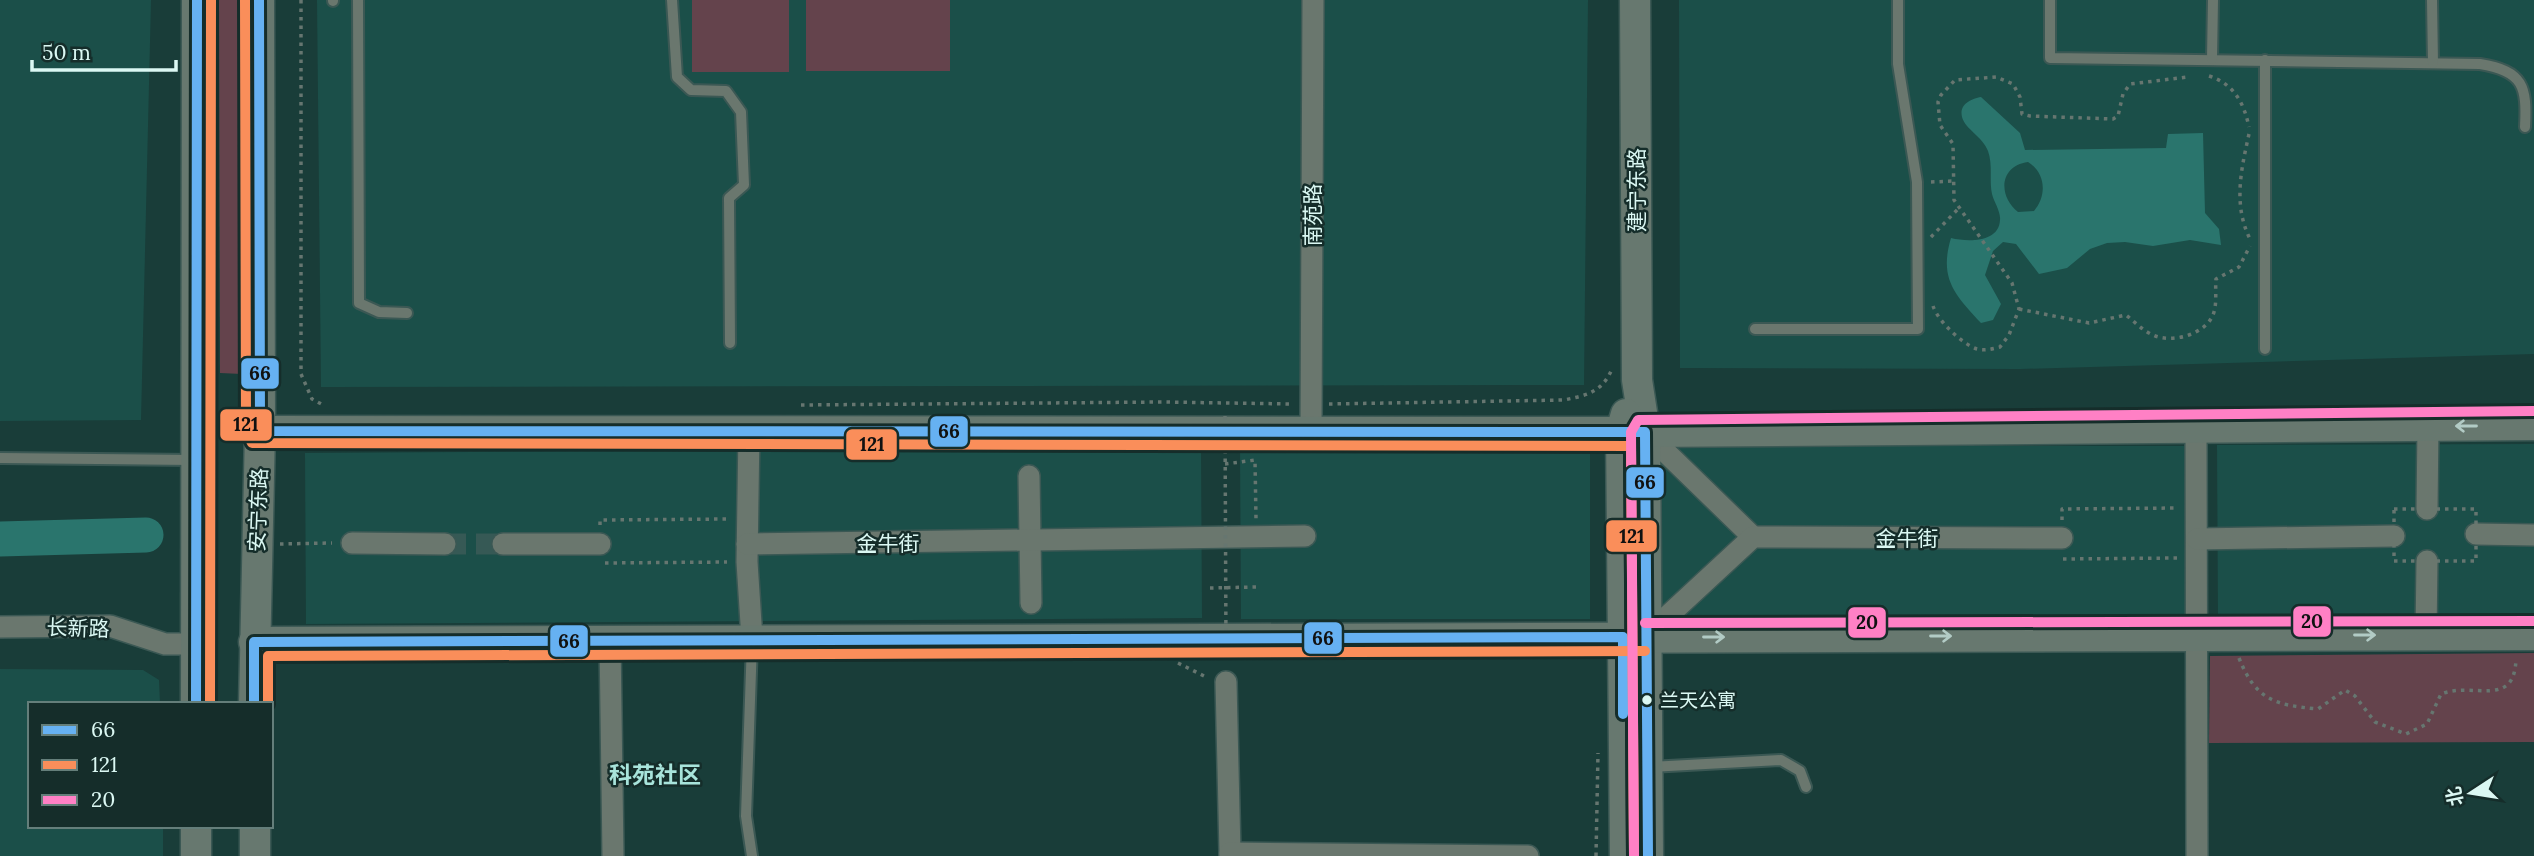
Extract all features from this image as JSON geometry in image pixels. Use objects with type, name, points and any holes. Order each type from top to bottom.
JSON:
[{"type":"street","points":[[196,702],[197,0]]},
{"type":"street","name":"安宁东路","points":[[254,702],[260,431],[259,0]]},
{"type":"street","name":"南苑路","points":[[1311,417],[1313,0]]},
{"type":"street","name":"建宁东路","points":[[1625,856],[1634,637],[1633,431],[1626,371],[1635,0]]},
{"type":"street","points":[[260,431],[749,430],[1311,417],[1633,431],[2534,425]]},
{"type":"street","points":[[2427,509],[2428,426]]},
{"type":"street","points":[[2196,427],[2197,856]]},
{"type":"street","points":[[749,430],[747,553],[752,639]]},
{"type":"street","points":[[1633,431],[1753,537],[1634,637]]},
{"type":"street","points":[[1029,475],[1031,603]]},
{"type":"street","points":[[2476,534],[2534,535]]},
{"type":"street","name":"金牛街","points":[[747,553],[1030,542],[1305,537]]},
{"type":"street","name":"金牛街","points":[[1753,537],[2062,538]]},
{"type":"street","points":[[2197,548],[2394,537]]},
{"type":"street","points":[[352,543],[445,544]]},
{"type":"street","points":[[503,544],[600,544]]},
{"type":"street","points":[[2426,635],[2427,561]]},
{"type":"street","name":"长新路","points":[[0,627],[110,626],[165,644],[196,644]]},
{"type":"street","points":[[254,642],[2525,635]]},
{"type":"street","name":"建宁东路","points":[[1634,637],[1647,768],[1648,856]]},
{"type":"street","points":[[610,640],[613,856]]},
{"type":"street","points":[[1226,682],[1230,854],[1528,856]]},
{"type":"street","points":[[196,828],[196,856]]},
{"type":"street","points":[[255,828],[255,856]]},
{"type":"lane","points":[[358,0],[359,303],[379,312],[407,313]]},
{"type":"lane","points":[[672,0],[677,77],[691,90],[726,92],[741,112],[744,184],[729,198],[730,343]]},
{"type":"lane","points":[[1755,329],[1918,328],[1917,182],[1898,64],[1898,0]]},
{"type":"lane","points":[[2050,0],[2050,58],[2480,64],[2500,67],[2513,75],[2523,86],[2526,99],[2525,127]]},
{"type":"lane","points":[[2212,59],[2213,0]]},
{"type":"lane","points":[[2432,0],[2433,63]]},
{"type":"lane","points":[[2265,60],[2265,349]]},
{"type":"lane","points":[[0,458],[196,461]]},
{"type":"lane","points":[[752,639],[746,816],[752,856]]},
{"type":"lane","points":[[1647,768],[1781,760],[1800,771],[1806,787]]},
{"type":"path","points":[[301,0],[301,374],[312,399],[331,410]]},
{"type":"path","points":[[1931,299],[1936,314],[1960,338],[1977,349],[2000,347],[2009,335],[2019,309],[2012,283],[1954,200],[1953,144],[1940,125],[1938,102],[1941,94],[1955,80],[1989,76],[2012,84],[2020,97],[2022,114],[2030,116],[2113,118],[2118,116],[2123,94],[2130,84],[2175,77],[2212,76],[2235,91],[2245,108],[2250,131],[2241,171],[2240,201],[2242,222],[2251,242],[2239,267],[2216,279],[2214,312],[2206,326],[2186,336],[2162,339],[2150,334],[2126,315],[2089,323],[2019,309]]},
{"type":"path","points":[[1917,182],[1954,181]]},
{"type":"path","points":[[1928,240],[1959,208]]},
{"type":"path","points":[[789,405],[1163,402],[1311,417],[1564,400],[1590,394],[1626,371]]},
{"type":"path","points":[[1225,416],[1226,652]]},
{"type":"path","points":[[1225,464],[1255,460],[1256,537]]},
{"type":"path","points":[[2197,507],[2062,509],[2062,559],[2197,548]]},
{"type":"path","points":[[2394,509],[2427,509],[2476,509],[2476,561],[2394,561],[2394,509]]},
{"type":"path","points":[[747,518],[600,520],[601,563],[747,553]]},
{"type":"path","points":[[257,544],[352,543]]},
{"type":"path","points":[[1210,587],[1256,587]]},
{"type":"path","points":[[2231,635],[2245,672],[2266,699],[2287,706],[2318,709],[2345,690],[2355,696],[2375,722],[2406,734],[2427,724],[2441,694],[2452,690],[2486,691],[2508,686],[2516,678],[2525,635]]},
{"type":"path","points":[[1596,856],[1598,749]]},
{"type":"shaded area","points":[[0,0],[151,0],[141,420],[0,421]]},
{"type":"shaded area","points":[[219,0],[241,0],[242,374],[220,373]]},
{"type":"shaded area","points":[[317,0],[1588,0],[1584,385],[321,387]]},
{"type":"shaded area","points":[[692,0],[789,0],[789,72],[692,72]]},
{"type":"shaded area","points":[[806,0],[950,0],[950,71],[806,71]]},
{"type":"shaded area","points":[[1679,0],[2534,0],[2534,354],[2020,369],[1680,368]]},
{"type":"shaded area","points":[[1981,97],[2020,133],[2025,150],[2166,148],[2168,134],[2203,133],[2205,213],[2219,229],[2221,245],[2190,240],[2153,246],[2125,242],[2107,243],[2090,249],[2067,268],[2039,274],[2016,244],[2003,242],[1993,251],[1985,275],[2001,304],[1993,320],[1981,323],[1956,294],[1948,275],[1947,264],[1951,238],[1973,240],[1988,237],[1998,228],[2000,220],[1992,194],[1988,151],[1962,117],[1964,105]],"holes":[[[2028,162],[2034,167],[2043,185],[2041,199],[2034,211],[2018,212],[2007,198],[2007,175],[2011,169]]]},
{"type":"shaded area","points":[[2534,444],[2534,618],[2218,618],[2217,445]]},
{"type":"shaded area","points":[[1590,446],[1590,619],[1241,619],[1240,447]]},
{"type":"shaded area","points":[[1656,446],[2185,446],[2185,619],[1656,620]]},
{"type":"shaded area","points":[[1201,447],[1202,618],[306,624],[305,453]]},
{"type":"shaded area","points":[[2534,653],[2534,742],[2209,743],[2210,656]]},
{"type":"shaded area","points":[[0,669],[143,670],[159,680],[160,702],[28,702],[28,828],[163,828],[163,856],[0,856]]},
{"type":"waterway","points":[[0,539],[146,535]]},
{"type":"tunnel","points":[[445,544],[503,544]]},
{"type":"transit line","name":"66","points":[[196,702],[197,0]]},
{"type":"transit line","name":"121","points":[[210,702],[211,0]]},
{"type":"transit line","name":"121","points":[[245,0],[246,431],[252,443],[1631,446],[1634,856]]},
{"type":"transit line","name":"66","points":[[259,0],[260,431],[1645,432],[1648,856]]},
{"type":"transit line","name":"20","points":[[1634,856],[1631,432],[1638,420],[2534,411]]},
{"type":"transit line","name":"20","points":[[1645,623],[2534,621]]},
{"type":"transit line","name":"66","points":[[254,702],[254,642],[1623,637],[1623,714]]},
{"type":"transit line","name":"121","points":[[268,702],[268,656],[1645,651]]},
{"type":"place","name":"兰天公寓","points":[[1647,700]]},
{"type":"district","name":"科苑社区","points":[[655,774]]}]
